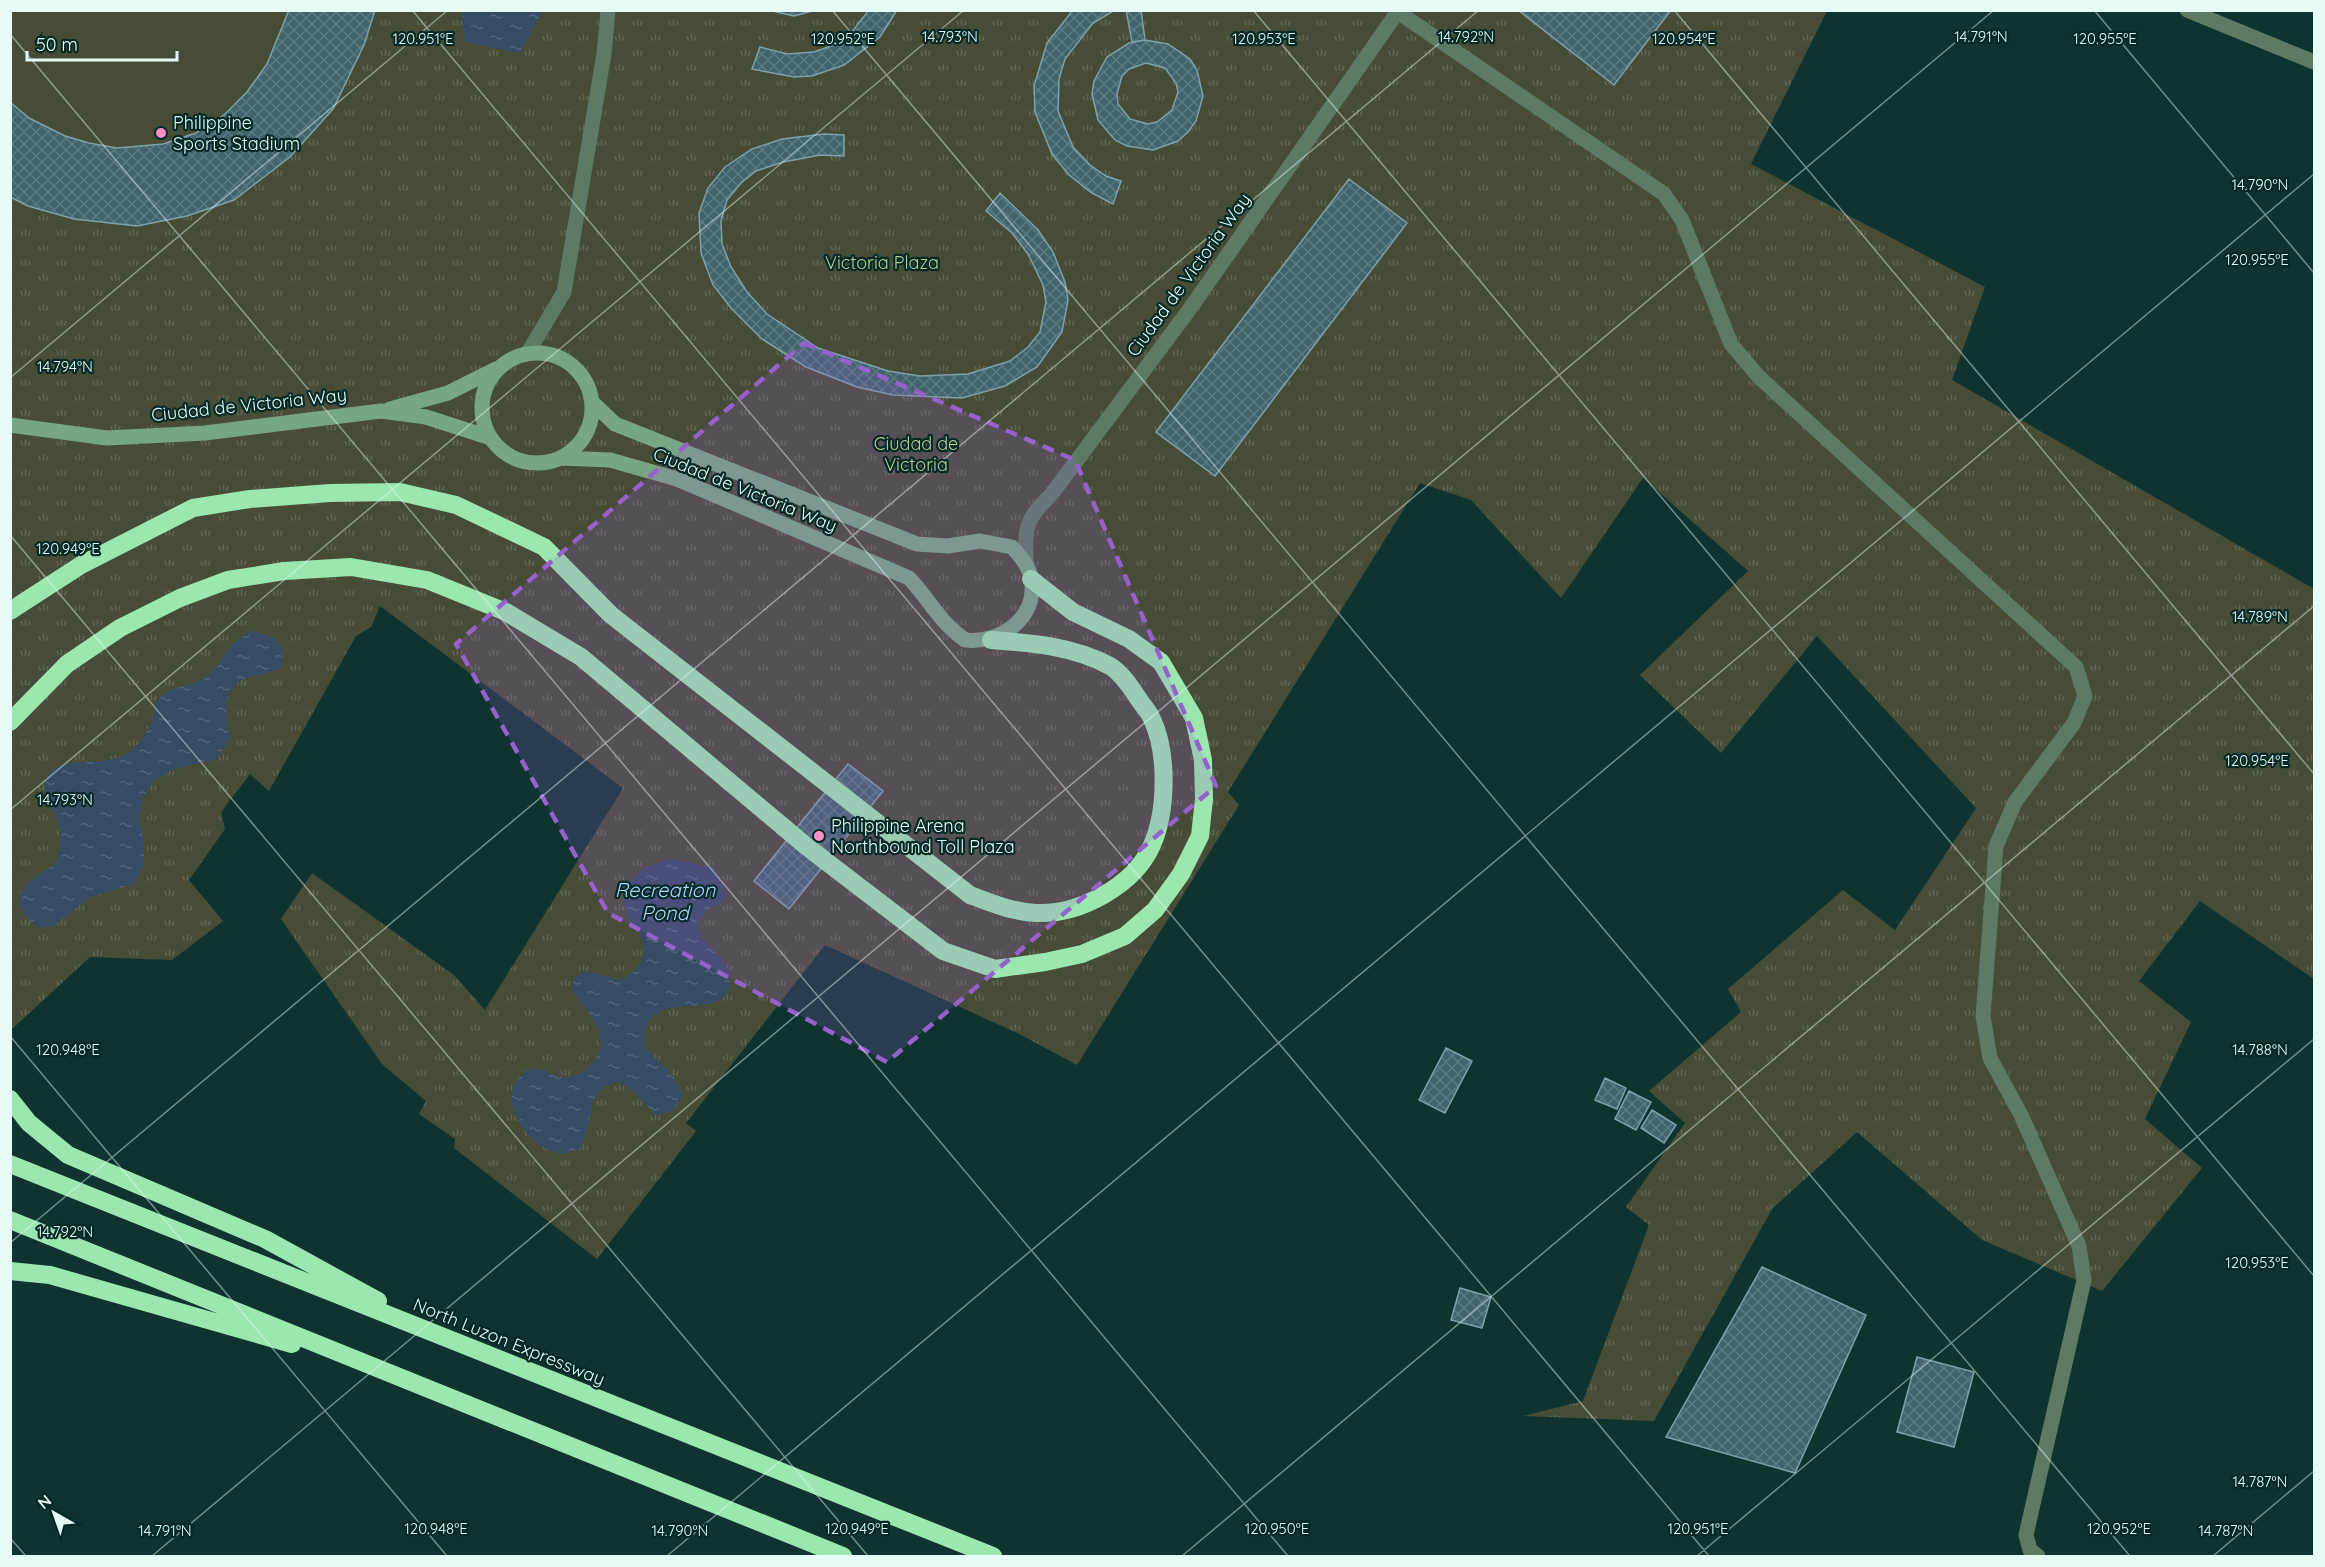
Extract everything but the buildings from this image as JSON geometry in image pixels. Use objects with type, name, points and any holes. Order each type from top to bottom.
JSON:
[{"type":"highway","points":[[10,611],[81,565],[193,508],[250,499],[330,493],[400,492],[456,505],[544,547],[612,615],[970,895],[1009,909],[1027,912],[1066,910],[1102,897],[1126,879],[1151,846],[1161,813],[1163,789],[1162,760],[1153,720],[1130,686],[1111,667],[1053,645],[991,640]]},
{"type":"highway","points":[[10,722],[67,664],[120,628],[180,598],[228,580],[284,571],[351,567],[427,580],[506,612],[581,657],[806,846],[943,951],[995,969],[1045,962],[1082,954],[1125,936],[1155,910],[1181,874],[1200,836],[1204,799],[1203,760],[1194,717],[1161,662],[1129,639],[1073,612],[1029,572]]},
{"type":"highway","points":[[10,1099],[29,1123],[68,1155],[265,1239],[451,1341]]},
{"type":"highway","name":"North Luzon Expressway","points":[[10,1164],[993,1557]]},
{"type":"highway","points":[[10,1220],[386,1370],[843,1557]]},
{"type":"highway","points":[[10,1271],[50,1275],[386,1370]]},
{"type":"main road","points":[[381,411],[448,393],[502,366],[526,354],[548,353],[566,361],[585,380],[592,402],[588,431],[577,446],[561,458],[535,464],[522,462],[499,449],[488,437],[482,418],[482,400],[486,388],[502,366]]},
{"type":"main road","name":"Ciudad de Victoria Way","points":[[592,402],[615,424],[917,544],[948,546],[980,541],[1012,547],[1029,572]]},
{"type":"main road","name":"Ciudad de Victoria Way","points":[[13,429],[108,438],[183,434],[381,411],[426,417],[488,437]]},
{"type":"main road","name":"Ciudad de Victoria Way","points":[[561,458],[610,460],[677,479],[909,578],[924,594],[937,617],[954,633],[965,640],[991,640]]},
{"type":"main road","points":[[991,640],[1014,628],[1023,618],[1029,605],[1029,572]]},
{"type":"street","points":[[526,354],[564,292],[604,54],[608,10]]},
{"type":"street","points":[[2187,10],[2314,62]]},
{"type":"street","points":[[1399,11],[1664,194],[1682,220],[1731,344],[1759,377],[2076,667],[2085,696],[2074,723],[2014,802],[1996,846],[1983,1016],[1990,1058],[2021,1115],[2079,1245],[2084,1280],[2026,1535],[2030,1550],[2038,1557]]},
{"type":"street","name":"Ciudad de Victoria Way","points":[[1029,572],[1026,537],[1032,512],[1051,495],[1189,310],[1399,11]]},
{"type":"highlighted area","points":[[804,343],[1075,460],[1216,786],[887,1062],[608,913],[456,644]]},
{"type":"green space","name":"Philippine Sports Stadium","points":[[10,11],[375,11],[358,59],[334,107],[316,130],[274,170],[246,192],[214,209],[162,223],[123,226],[90,222],[11,197]]},
{"type":"green space","name":"Ciudad de Victoria","points":[[11,11],[1827,11],[1751,164],[1985,287],[1952,380],[2314,589],[2314,979],[2200,901],[2139,981],[2191,1022],[2145,1119],[2202,1168],[2102,1291],[1982,1240],[1857,1132],[1772,1209],[1654,1421],[1523,1416],[1583,1401],[1649,1225],[1626,1207],[1685,1123],[1649,1091],[1741,1012],[1728,989],[1843,890],[1895,930],[1976,808],[1817,636],[1721,753],[1640,675],[1748,571],[1643,478],[1561,598],[1471,500],[1420,483],[1228,792],[1239,805],[1077,1065],[1019,1034],[825,945],[686,1123],[696,1131],[597,1259],[454,1148],[455,1139],[419,1114],[426,1101],[382,1064],[281,919],[312,873],[454,975],[485,1010],[623,788],[380,606],[371,627],[356,636],[269,791],[250,774],[221,812],[225,829],[189,880],[223,921],[172,960],[90,957],[11,1030]]},
{"type":"water","points":[[462,10],[543,11],[519,53],[465,42]]},
{"type":"water","points":[[253,631],[273,637],[283,648],[282,667],[241,681],[229,694],[226,711],[230,739],[217,759],[171,770],[154,781],[143,798],[139,819],[144,840],[144,866],[134,884],[90,897],[54,926],[39,928],[27,917],[19,900],[27,884],[56,863],[59,853],[60,828],[45,795],[45,783],[48,776],[54,769],[63,765],[111,760],[132,750],[146,732],[163,694],[195,683],[208,675],[235,642]]},
{"type":"water","name":"Recreation Pond","points":[[673,859],[716,869],[726,893],[724,902],[708,909],[698,922],[704,940],[728,969],[730,982],[726,994],[718,1001],[707,1004],[667,1009],[655,1014],[647,1024],[645,1047],[673,1076],[683,1095],[672,1111],[656,1115],[630,1088],[618,1082],[602,1089],[595,1098],[579,1150],[562,1153],[550,1151],[530,1137],[516,1116],[512,1094],[515,1083],[528,1069],[564,1077],[575,1076],[587,1069],[597,1056],[601,1046],[600,1037],[592,1018],[572,990],[574,978],[585,971],[620,980],[633,972],[643,956],[643,942],[628,917],[624,903],[625,892],[629,883],[643,869]]},
{"type":"place","name":"Philippine Sports Stadium","points":[[161,133]]},
{"type":"place","name":"Philippine Arena Northbound Toll Plaza","points":[[819,836]]},
{"type":"park label","name":"Victoria Plaza","points":[[882,263]]}]
